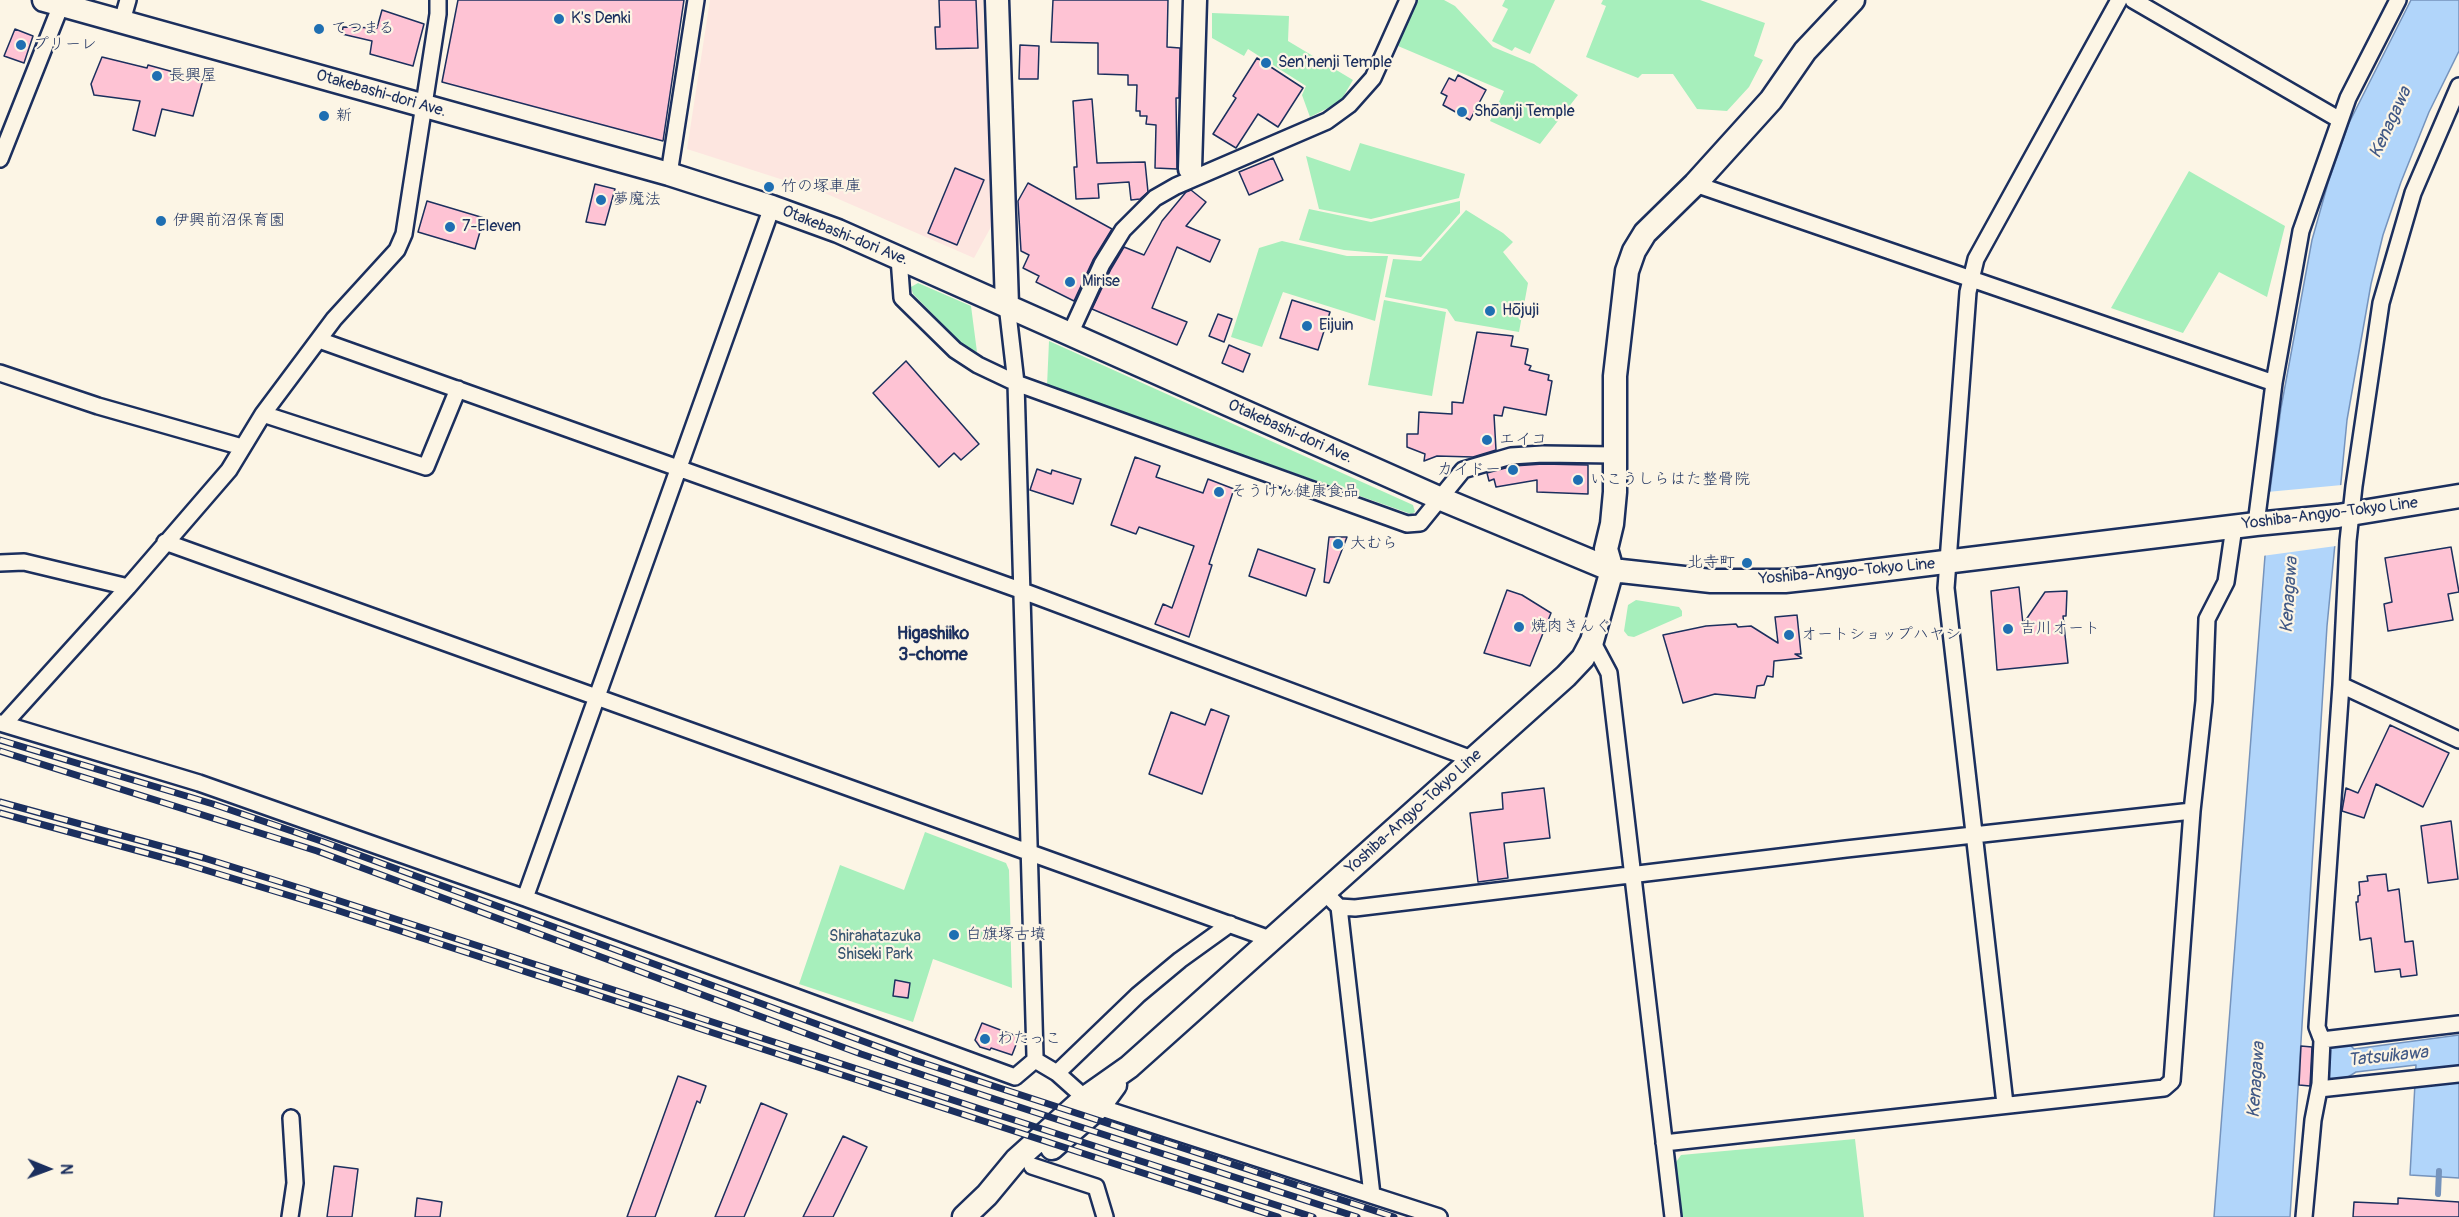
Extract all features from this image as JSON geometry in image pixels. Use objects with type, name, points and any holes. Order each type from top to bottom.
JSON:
[{"type":"main road","points":[[997,0],[1007,305]]},
{"type":"main road","points":[[1191,174],[1195,0]]},
{"type":"main road","points":[[1612,570],[1606,549],[1612,524],[1615,492],[1615,376],[1627,271],[1634,251],[1645,233],[1695,184],[1771,100],[1805,51],[1854,0]]},
{"type":"main road","name":"Otakebashi-dori Ave.","points":[[52,2],[125,10],[423,106],[669,174],[772,207],[899,258],[1439,498],[1612,570]]},
{"type":"main road","name":"Yoshiba-Angyo-Tokyo Line","points":[[987,1195],[1032,1166],[1092,1102],[1270,939],[1331,900],[1472,759],[1566,676],[1583,658],[1592,641],[1612,570],[1711,581],[1785,581],[1947,563],[2251,524],[2345,515],[2459,496]]},
{"type":"main road","name":"Yoshiba-Angyo-Tokyo Line","points":[[964,1217],[987,1195],[1016,1160],[1092,1102]]},
{"type":"street","points":[[438,0],[438,14],[404,234],[397,250],[334,319],[263,414],[229,470],[128,587],[2,724],[199,783],[525,898],[1015,1077],[1035,1060]]},
{"type":"street","points":[[669,174],[696,0]]},
{"type":"street","points":[[1070,334],[1102,264],[1123,230],[1155,198],[1191,174],[1327,121],[1349,105],[1373,78],[1408,0]]},
{"type":"street","points":[[2005,1104],[1946,588],[1955,444],[1971,278],[1976,258],[2119,0]]},
{"type":"street","points":[[2133,0],[2340,120]]},
{"type":"street","points":[[1664,1143],[2164,1088],[2172,1081],[2192,810],[2204,701],[2207,619],[2251,524],[2301,231],[2348,98],[2398,0]]},
{"type":"street","points":[[0,159],[52,2]]},
{"type":"street","points":[[2304,1217],[2313,1120],[2320,1086],[2322,1042],[2317,1027],[2341,685],[2345,515],[2381,303],[2413,193],[2459,86]]},
{"type":"street","points":[[1695,184],[2274,383]]},
{"type":"street","points":[[525,898],[772,207]]},
{"type":"street","points":[[899,258],[902,298],[955,350],[978,365],[1016,383],[1407,524],[1420,524],[1463,470],[1511,456],[1614,455]]},
{"type":"street","points":[[1007,305],[1016,383],[1020,590],[1035,1060]]},
{"type":"street","points":[[318,340],[1020,590],[1472,759]]},
{"type":"street","points":[[0,373],[98,406],[242,447]]},
{"type":"street","points":[[263,414],[426,467],[458,389]]},
{"type":"street","points":[[165,542],[1270,939]]},
{"type":"street","points":[[0,563],[24,562],[128,587]]},
{"type":"street","points":[[1592,641],[1609,673],[1673,1217]]},
{"type":"street","points":[[2341,685],[2459,740]]},
{"type":"street","points":[[1372,1195],[1331,900],[1355,908],[2192,810]]},
{"type":"street","points":[[1057,1073],[1138,995],[1180,960],[1230,924]]},
{"type":"street","points":[[2322,1042],[2459,1024]]},
{"type":"street","points":[[1035,1060],[1057,1073],[1092,1102],[1439,1217]]},
{"type":"street","points":[[2320,1086],[2412,1080],[2459,1074]]},
{"type":"street","points":[[290,1217],[295,1183],[291,1118]]},
{"type":"street","points":[[1032,1166],[1096,1186],[1105,1217]]},
{"type":"shaded area","points":[[710,0],[983,0],[992,225],[974,258],[827,194],[687,149]]},
{"type":"green space","points":[[1416,0],[1444,0],[1455,6],[1493,47],[1534,64],[1578,95],[1540,144],[1490,121],[1504,91],[1398,46]]},
{"type":"green space","points":[[1505,0],[1555,0],[1530,54],[1515,47],[1512,51],[1492,41],[1508,9],[1502,6]]},
{"type":"green space","points":[[1603,0],[1700,0],[1765,23],[1754,56],[1763,60],[1749,87],[1727,111],[1697,109],[1673,74],[1642,74],[1638,78],[1586,57],[1606,6],[1601,4]]},
{"type":"green space","points":[[1212,13],[1289,16],[1288,41],[1353,80],[1340,102],[1310,117],[1302,95],[1306,86],[1248,49],[1244,56],[1212,38]]},
{"type":"green space","points":[[1360,143],[1465,174],[1459,198],[1371,219],[1319,209],[1306,156],[1350,171]]},
{"type":"green space","points":[[2189,171],[2285,226],[2267,297],[2219,272],[2183,333],[2111,308]]},
{"type":"green space","points":[[1460,201],[1460,213],[1421,257],[1344,250],[1299,240],[1309,209],[1371,222]]},
{"type":"green space","points":[[1466,210],[1503,233],[1513,242],[1503,252],[1528,283],[1519,332],[1455,321],[1447,309],[1385,297],[1393,259],[1421,261]]},
{"type":"green space","points":[[1282,241],[1347,256],[1388,256],[1375,321],[1283,292],[1262,347],[1231,337],[1259,248]]},
{"type":"green space","points":[[918,283],[971,306],[977,352],[965,347],[913,294],[911,287]]},
{"type":"green space","points":[[1384,300],[1446,312],[1432,396],[1368,385]]},
{"type":"green space","points":[[1049,341],[1413,505],[1415,512],[1411,514],[1047,386]]},
{"type":"green space","points":[[1636,600],[1679,607],[1682,616],[1634,637],[1628,636],[1624,631],[1628,605]]},
{"type":"green space","name":"Shirahatazuka Shiseki Park","points":[[925,832],[1006,863],[1009,870],[1012,988],[933,959],[913,1022],[799,984],[840,865],[904,890]]},
{"type":"green space","points":[[1855,1139],[1864,1217],[1680,1217],[1674,1165],[1681,1155]]},
{"type":"water","name":"Kenagawa","points":[[2411,0],[2459,0],[2459,51],[2429,112],[2383,235],[2371,284],[2347,420],[2327,626],[2290,1217],[2214,1217],[2270,491],[2281,408],[2312,240],[2328,183],[2349,123]]},
{"type":"water","name":"Tatsuikawa","points":[[2459,1035],[2459,1178],[2410,1175],[2416,1065],[2356,1072],[2348,1077],[2329,1080],[2330,1047],[2350,1045],[2354,1049]]},
{"type":"pier","points":[[2342,485],[2336,546],[2262,556],[2267,492]]},
{"type":"building","points":[[458,0],[684,0],[663,141],[442,82]]},
{"type":"building","points":[[939,0],[976,0],[978,48],[936,49],[935,27],[940,27]]},
{"type":"building","points":[[1053,0],[1168,0],[1167,47],[1180,48],[1179,98],[1176,98],[1177,169],[1155,168],[1156,125],[1146,124],[1147,116],[1140,116],[1140,111],[1136,111],[1137,85],[1128,85],[1128,75],[1098,74],[1098,43],[1051,42]]},
{"type":"building","points":[[382,10],[424,24],[413,66],[370,54],[372,41],[342,34],[343,27],[377,28]]},
{"type":"building","points":[[15,29],[33,36],[24,63],[4,56]]},
{"type":"building","points":[[1020,45],[1039,46],[1038,79],[1019,79]]},
{"type":"building","points":[[102,57],[147,68],[148,65],[203,80],[193,116],[162,109],[155,136],[133,130],[140,101],[94,95],[91,84]]},
{"type":"building","points":[[1257,58],[1303,88],[1278,127],[1258,114],[1236,148],[1213,134],[1236,98],[1233,96]]},
{"type":"building","points":[[1458,75],[1486,90],[1470,120],[1443,105],[1447,96],[1441,93],[1449,78],[1455,81]]},
{"type":"building","points":[[1092,99],[1097,163],[1145,162],[1148,192],[1140,199],[1131,200],[1129,182],[1098,184],[1099,198],[1076,199],[1074,167],[1077,167],[1073,101]]},
{"type":"building","points":[[1273,158],[1283,180],[1249,195],[1239,172]]},
{"type":"building","points":[[955,168],[984,180],[957,245],[928,233]]},
{"type":"building","points":[[1028,183],[1112,229],[1093,260],[1074,301],[1036,282],[1039,276],[1023,268],[1029,255],[1021,251],[1018,201]]},
{"type":"building","points":[[595,184],[615,189],[605,225],[586,222]]},
{"type":"building","points":[[1191,190],[1206,202],[1186,226],[1220,240],[1210,262],[1177,247],[1152,308],[1187,322],[1177,345],[1092,309],[1124,247],[1144,255],[1162,221],[1186,192]]},
{"type":"building","points":[[427,201],[484,218],[475,249],[418,232]]},
{"type":"building","points":[[1292,300],[1330,312],[1318,350],[1280,338]]},
{"type":"building","points":[[1218,314],[1232,319],[1224,342],[1209,336]]},
{"type":"building","points":[[1477,332],[1513,336],[1511,346],[1528,349],[1525,364],[1531,366],[1529,370],[1549,375],[1548,380],[1552,381],[1546,415],[1504,407],[1502,416],[1494,415],[1496,450],[1473,457],[1437,456],[1424,461],[1425,454],[1407,447],[1407,434],[1418,434],[1419,412],[1452,414],[1452,402],[1463,403]]},
{"type":"building","points":[[1229,345],[1250,354],[1243,372],[1222,363]]},
{"type":"building","points":[[906,361],[979,444],[961,460],[954,453],[939,467],[873,393]]},
{"type":"building","points":[[1135,457],[1160,466],[1156,477],[1203,493],[1208,479],[1234,489],[1209,564],[1212,565],[1189,637],[1155,624],[1163,604],[1172,608],[1194,546],[1139,527],[1136,534],[1111,525]]},
{"type":"building","points":[[1588,465],[1588,494],[1537,492],[1537,480],[1496,487],[1494,479],[1489,481],[1487,473],[1513,466]]},
{"type":"building","points":[[1037,469],[1051,474],[1052,470],[1081,479],[1073,504],[1030,490]]},
{"type":"building","points":[[1329,537],[1347,537],[1329,583],[1324,582]]},
{"type":"building","points":[[2451,547],[2459,592],[2448,594],[2453,620],[2388,631],[2384,604],[2392,602],[2385,558]]},
{"type":"building","points":[[1258,549],[1315,569],[1306,596],[1249,576]]},
{"type":"building","points":[[2019,587],[2023,624],[2045,592],[2067,591],[2066,616],[2063,616],[2068,663],[1997,670],[1991,591]]},
{"type":"building","points":[[1507,590],[1522,595],[1551,613],[1530,666],[1484,653]]},
{"type":"building","points":[[1797,615],[1801,654],[1795,654],[1802,658],[1774,661],[1773,677],[1767,676],[1764,685],[1757,686],[1755,698],[1715,694],[1683,703],[1663,635],[1706,626],[1736,624],[1738,627],[1751,626],[1778,643],[1775,617]]},
{"type":"building","points":[[1211,709],[1229,716],[1202,794],[1149,774],[1171,712],[1205,725]]},
{"type":"building","points":[[2390,725],[2449,753],[2423,807],[2376,784],[2364,818],[2342,811],[2346,788],[2358,793]]},
{"type":"building","points":[[1544,788],[1550,838],[1504,843],[1508,878],[1478,882],[1470,813],[1503,809],[1502,793]]},
{"type":"building","points":[[2451,821],[2458,879],[2428,883],[2421,826]]},
{"type":"building","points":[[2386,874],[2388,891],[2399,889],[2405,942],[2413,941],[2417,975],[2401,977],[2400,969],[2375,972],[2371,938],[2360,940],[2356,902],[2360,895],[2359,882],[2368,881],[2367,876]]},
{"type":"building","points":[[895,980],[910,983],[908,998],[893,996]]},
{"type":"building","points":[[982,1023],[1019,1037],[1012,1055],[980,1047],[975,1040]]},
{"type":"building","points":[[2301,1046],[2312,1047],[2310,1086],[2299,1085]]},
{"type":"building","points":[[678,1076],[706,1086],[700,1103],[697,1101],[655,1217],[627,1217]]},
{"type":"building","points":[[761,1103],[787,1114],[744,1217],[715,1217]]},
{"type":"building","points":[[843,1136],[867,1147],[833,1217],[803,1217]]},
{"type":"building","points":[[334,1166],[358,1169],[352,1217],[327,1217]]},
{"type":"building","points":[[417,1198],[442,1202],[440,1217],[415,1217]]},
{"type":"building","points":[[2398,1198],[2459,1202],[2459,1217],[2353,1217],[2354,1202],[2398,1204]]},
{"type":"waterway","points":[[2438,1194],[2439,1171]]},
{"type":"railway","points":[[0,740],[213,804],[321,841],[914,1060],[1394,1217]]},
{"type":"railway","points":[[0,751],[317,851],[861,1054],[1357,1217]]},
{"type":"railway","points":[[0,802],[204,858],[306,890],[1313,1217]]},
{"type":"railway","points":[[0,813],[179,862],[330,908],[1278,1217]]},
{"type":"place","name":"K's Denki","points":[[559,19]]},
{"type":"place","name":"てつまる","points":[[319,29]]},
{"type":"place","name":"プリーレ","points":[[21,45]]},
{"type":"place","name":"Sen'nenji Temple","points":[[1266,63]]},
{"type":"place","name":"長興屋","points":[[157,76]]},
{"type":"place","name":"Shōanji Temple","points":[[1462,112]]},
{"type":"place","name":"新","points":[[324,116]]},
{"type":"place","name":"竹の塚車庫","points":[[769,187]]},
{"type":"place","name":"夢魔法","points":[[601,200]]},
{"type":"place","name":"伊興前沼保育園","points":[[161,221]]},
{"type":"place","name":"7-Eleven","points":[[450,227]]},
{"type":"place","name":"Mirise","points":[[1070,282]]},
{"type":"place","name":"Hōjuji","points":[[1490,311]]},
{"type":"place","name":"Eijuin","points":[[1307,326]]},
{"type":"place","name":"エイコ","points":[[1487,440]]},
{"type":"place","name":"カイドー","points":[[1513,470]]},
{"type":"place","name":"いこうしらはた整骨院","points":[[1578,480]]},
{"type":"place","name":"そうけん健康食品","points":[[1219,492]]},
{"type":"place","name":"大むら","points":[[1338,544]]},
{"type":"place","name":"北寺町","points":[[1747,563]]},
{"type":"place","name":"焼肉きんぐ","points":[[1519,627]]},
{"type":"place","name":"吉川オート","points":[[2008,629]]},
{"type":"place","name":"オートショップハヤシ","points":[[1789,635]]},
{"type":"place","name":"白旗塚古墳","points":[[954,935]]},
{"type":"place","name":"わたっこ","points":[[985,1039]]},
{"type":"district","name":"Higashiiko 3-chome","points":[[933,644]]}]
